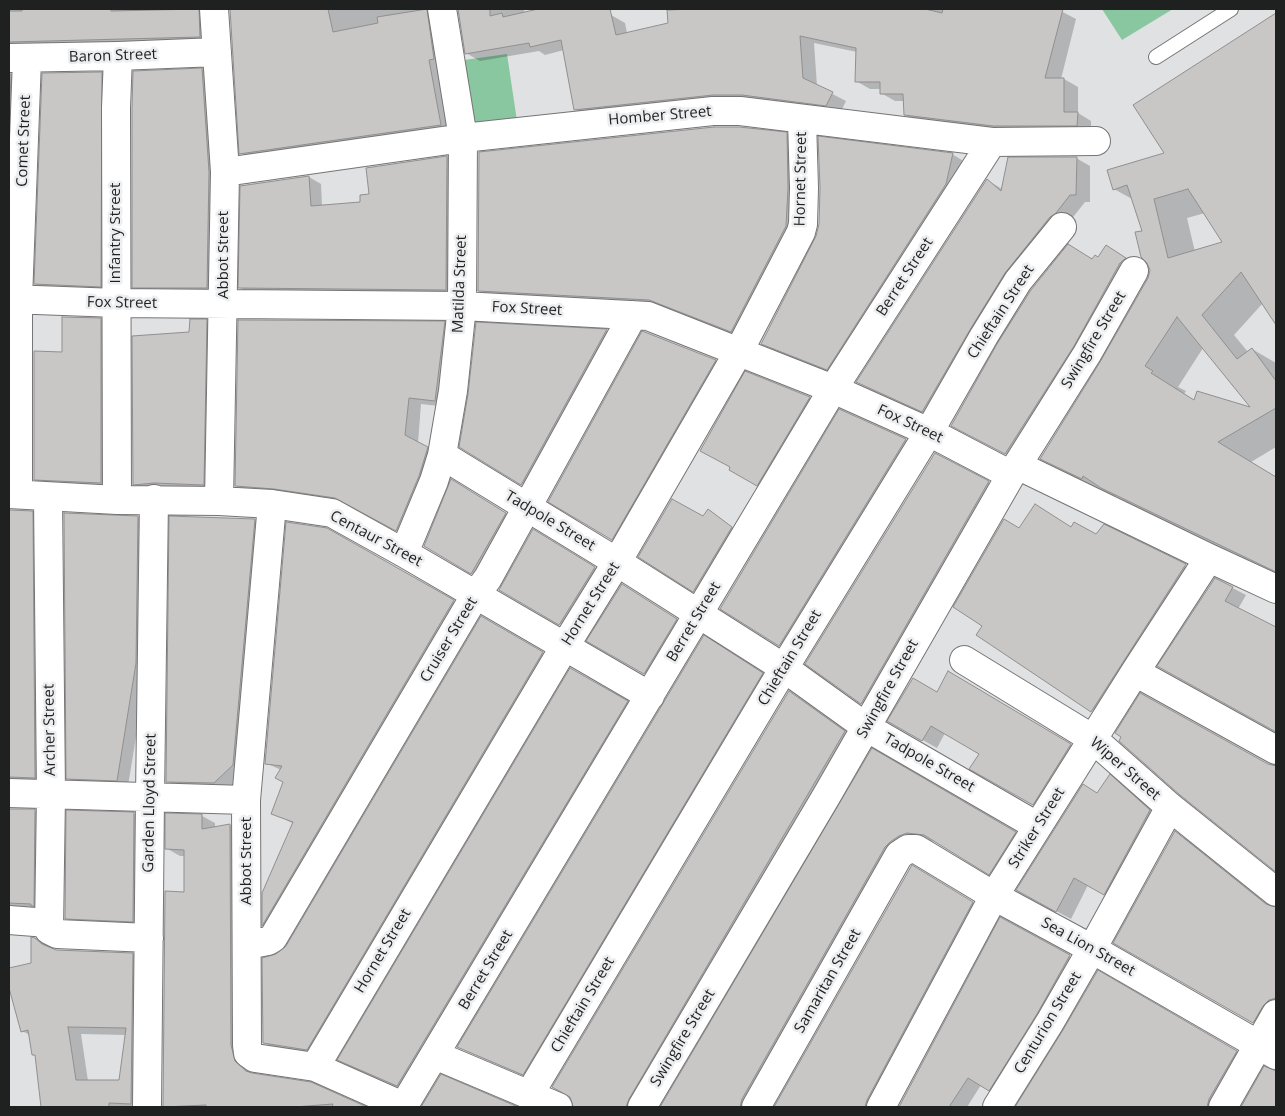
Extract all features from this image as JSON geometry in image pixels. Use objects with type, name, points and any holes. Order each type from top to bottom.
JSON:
[{"type":"street","name":"Abbot Street","points":[[214,9],[226,172],[219,501]]},
{"type":"street","name":"Matilda Street","points":[[404,553],[434,481],[442,455],[453,391],[462,306],[462,138],[442,9]]},
{"type":"street","name":"Baron Street","points":[[18,58],[217,52]]},
{"type":"street","name":"Infantry Street","points":[[117,500],[116,108],[118,56]]},
{"type":"street","name":"Comet Street","points":[[13,494],[18,58]]},
{"type":"street","name":"Homber Street","points":[[226,172],[462,138],[713,111],[740,111],[992,142],[1096,141]]},
{"type":"street","name":"Hornet Street","points":[[314,1067],[617,562],[738,353],[801,232],[804,188],[802,120]]},
{"type":"street","name":"Berret Street","points":[[403,1107],[833,389],[992,142]]},
{"type":"street","name":"Chieftain Street","points":[[529,1095],[784,668],[929,432],[984,336],[1018,281],[1062,227]]},
{"type":"street","name":"Swingfire Street","points":[[642,1107],[866,727],[1014,470],[1087,354],[1134,271]]},
{"type":"street","name":"Fox Street","points":[[14,299],[117,303],[462,306],[648,316],[833,389],[1276,589]]},
{"type":"street","name":"Cruiser Street","points":[[247,945],[268,941],[273,938],[476,594],[488,578],[632,315]]},
{"type":"street","name":"Tadpole Street","points":[[442,455],[617,562],[784,668],[866,727],[1037,826]]},
{"type":"street","name":"Centaur Street","points":[[13,494],[117,500],[154,499],[272,504],[332,513],[476,594],[650,696]]},
{"type":"street","name":"Archer Street","points":[[48,497],[51,794],[48,923]]},
{"type":"street","name":"Garden Lloyd Street","points":[[148,1107],[154,499]]},
{"type":"street","name":"Abbot Street","points":[[272,504],[246,800],[248,1054],[255,1058],[314,1067],[403,1107]]},
{"type":"street","name":"Striker Street","points":[[880,1107],[994,896],[1209,558]]},
{"type":"street","name":"Wiper Street","points":[[964,660],[1093,739],[1170,807],[1276,892]]},
{"type":"street","points":[[1135,672],[1276,750]]},
{"type":"street","points":[[9,793],[246,800]]},
{"type":"street","name":"Centurion Street","points":[[997,1107],[1050,1022],[1170,807]]},
{"type":"street","name":"Sea Lion Street","points":[[899,854],[908,849],[916,849],[994,896],[1092,949],[1268,1049]]},
{"type":"street","name":"Samaritan Street","points":[[756,1107],[899,854]]},
{"type":"street","points":[[9,920],[48,923],[49,930],[57,934],[149,938]]},
{"type":"street","points":[[1223,1107],[1268,1049],[1276,1014]]},
{"type":"street","points":[[435,1055],[558,1107]]},
{"type":"lane","points":[[1156,58],[1231,9]]},
{"type":"green space","points":[[1102,9],[1173,9],[1122,40]]},
{"type":"green space","points":[[507,54],[517,121],[466,128],[457,61]]},
{"type":"building","points":[[22,9],[111,9],[111,11],[199,9],[200,37],[9,42],[9,11],[22,11]]},
{"type":"building","points":[[230,9],[328,9],[333,32],[378,23],[377,17],[427,9],[434,59],[429,60],[441,125],[239,154]]},
{"type":"building","points":[[458,9],[490,9],[490,16],[502,13],[503,17],[538,9],[610,9],[616,35],[668,23],[667,10],[925,9],[942,13],[943,9],[1063,9],[1045,78],[1064,78],[1064,112],[1078,112],[1077,126],[993,126],[904,115],[903,94],[880,94],[880,82],[855,82],[856,48],[800,36],[803,78],[833,92],[826,106],[742,95],[713,95],[574,110],[561,40],[530,47],[529,43],[465,54]]},
{"type":"building","points":[[1276,13],[1276,325],[1241,272],[1202,315],[1237,359],[1252,348],[1276,381],[1276,408],[1218,442],[1276,477],[1276,572],[1101,488],[1083,476],[1082,479],[1040,459],[1100,362],[1148,278],[1150,270],[1147,263],[1141,257],[1135,232],[1142,231],[1127,185],[1113,190],[1107,170],[1164,153],[1133,105]],"holes":[[[1188,189],[1222,242],[1168,258],[1154,199]],[[1177,317],[1250,407],[1197,391],[1194,400],[1151,373],[1153,371],[1145,366]]]},
{"type":"building","points":[[202,68],[209,172],[207,288],[132,288],[133,71]]},
{"type":"building","points":[[102,72],[101,287],[34,284],[42,73]]},
{"type":"building","points":[[9,74],[11,74],[9,129]]},
{"type":"building","points":[[714,127],[739,127],[787,132],[788,188],[786,226],[731,332],[649,300],[478,291],[479,152]]},
{"type":"building","points":[[818,136],[953,153],[946,184],[827,370],[761,344],[816,236],[819,224],[820,188]]},
{"type":"building","points":[[447,156],[446,290],[238,288],[240,186],[309,176],[311,206],[360,202],[360,195],[369,194],[366,168]]},
{"type":"building","points":[[1008,157],[1077,157],[1076,195],[1070,195],[1005,273],[922,412],[856,382],[987,179],[1001,191]]},
{"type":"building","points":[[1068,244],[1092,259],[1095,255],[1098,257],[1106,245],[1126,258],[1120,263],[1074,346],[1005,454],[951,426],[997,344],[1031,290]]},
{"type":"building","points":[[62,317],[101,318],[101,483],[34,480],[34,351],[62,352]]},
{"type":"building","points":[[190,319],[207,319],[204,485],[154,483],[133,485],[132,336],[189,332]]},
{"type":"building","points":[[238,320],[445,321],[435,401],[409,398],[405,435],[428,447],[419,476],[396,531],[335,498],[274,489],[235,486]]},
{"type":"building","points":[[476,322],[607,329],[521,485],[459,447],[468,394]]},
{"type":"building","points":[[642,331],[716,360],[612,540],[548,502]]},
{"type":"building","points":[[745,371],[810,397],[757,486],[729,470],[730,467],[700,451]]},
{"type":"building","points":[[839,409],[906,439],[779,646],[720,609]]},
{"type":"building","points":[[935,453],[989,481],[861,704],[805,664]]},
{"type":"building","points":[[451,479],[506,513],[471,574],[424,546]]},
{"type":"building","points":[[672,499],[703,516],[708,509],[732,527],[693,592],[638,557]]},
{"type":"building","points":[[1035,504],[1071,527],[1074,522],[1096,534],[1104,524],[1186,564],[1091,712],[976,635],[982,626],[953,607],[1004,519],[1019,528]]},
{"type":"building","points":[[9,510],[33,511],[35,778],[9,777]]},
{"type":"building","points":[[64,513],[138,516],[136,663],[117,781],[66,779]]},
{"type":"building","points":[[169,516],[255,519],[233,765],[214,783],[166,782]]},
{"type":"building","points":[[286,522],[327,528],[454,600],[262,926],[262,893],[293,822],[271,814],[283,782],[275,778],[282,766],[265,764]]},
{"type":"building","points":[[533,529],[595,567],[559,625],[499,590]]},
{"type":"building","points":[[1215,578],[1233,587],[1225,601],[1276,627],[1276,732],[1157,666]]},
{"type":"building","points":[[622,584],[677,619],[644,674],[586,641]]},
{"type":"building","points":[[481,616],[543,652],[307,1050],[263,1043],[262,958],[276,954],[286,946]]},
{"type":"building","points":[[704,635],[763,673],[523,1075],[457,1047]]},
{"type":"building","points":[[570,668],[628,701],[397,1086],[337,1060]]},
{"type":"building","points":[[948,671],[1071,744],[1033,805],[969,769],[979,754],[931,726],[922,741],[887,721],[913,678],[937,692]]},
{"type":"building","points":[[789,691],[845,731],[626,1107],[573,1107],[570,1097],[552,1087]]},
{"type":"building","points":[[1140,693],[1268,764],[1276,766],[1276,872],[1180,795],[1119,741],[1121,737],[1115,733]]},
{"type":"building","points":[[872,748],[1016,832],[989,875],[924,835],[907,833],[890,842],[885,847],[742,1099],[740,1107],[660,1107]]},
{"type":"building","points":[[1110,774],[1150,810],[1104,895],[1074,878],[1056,912],[1016,890],[1083,784],[1097,793]]},
{"type":"building","points":[[9,809],[35,809],[34,906],[31,906],[31,904],[9,903]]},
{"type":"building","points":[[66,810],[134,812],[133,922],[65,919]]},
{"type":"building","points":[[165,813],[202,814],[202,829],[230,824],[231,1045],[235,1061],[246,1071],[311,1082],[367,1107],[332,1107],[333,1104],[294,1107],[206,1107],[206,1105],[163,1107],[165,891],[184,892],[184,850],[165,849]]},
{"type":"building","points":[[1175,831],[1266,904],[1276,907],[1276,998],[1269,1000],[1263,1006],[1253,1023],[1113,943]]},
{"type":"building","points":[[912,865],[973,902],[865,1107],[774,1107]]},
{"type":"building","points":[[1000,917],[1070,955],[1037,1014],[989,1091],[968,1078],[949,1107],[899,1107]]},
{"type":"building","points":[[31,937],[56,950],[133,953],[131,1104],[109,1103],[109,1107],[41,1107],[35,1055],[32,1055],[28,1030],[21,1032],[9,988],[9,968],[31,963]],"holes":[[[68,1027],[126,1028],[119,1080],[76,1080]]]},
{"type":"building","points":[[1098,970],[1237,1051],[1209,1099],[1207,1107],[1015,1107]]},
{"type":"building","points":[[1264,1066],[1276,1071],[1276,1107],[1241,1107]]},
{"type":"building","points":[[441,1074],[518,1107],[421,1107]]}]
